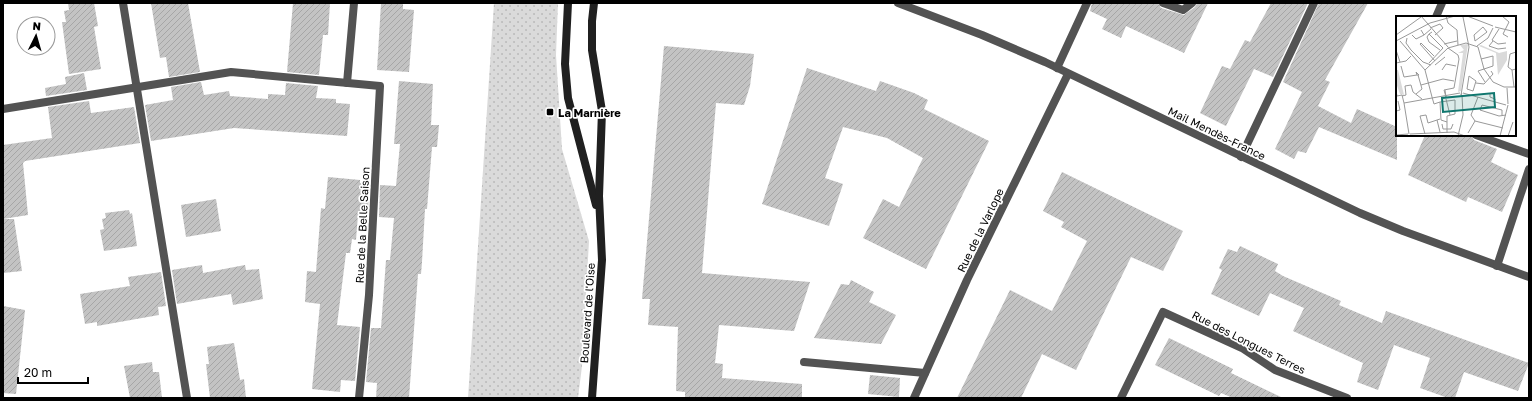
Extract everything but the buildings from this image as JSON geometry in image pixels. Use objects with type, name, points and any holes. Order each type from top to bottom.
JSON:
[{"type":"main road","name":"Boulevard de l'Oise","points":[[568,3],[565,64],[568,98],[602,229]]},
{"type":"main road","name":"Boulevard de l'Oise","points":[[592,398],[601,286],[602,229],[599,196],[602,111],[592,50],[594,3]]},
{"type":"street","points":[[123,3],[187,398]]},
{"type":"street","points":[[347,83],[354,3]]},
{"type":"street","name":"Mail Mendès-France","points":[[898,3],[982,35],[1057,68],[1360,213],[1529,277]]},
{"type":"street","points":[[1057,68],[1087,3]]},
{"type":"street","points":[[1163,3],[1183,10],[1192,3]]},
{"type":"street","points":[[1241,157],[1314,3]]},
{"type":"street","points":[[1436,16],[1442,3]]},
{"type":"street","name":"Rue de la Belle Saison","points":[[3,109],[231,72],[380,86],[369,295],[359,398]]},
{"type":"street","name":"Rue de la Varlope","points":[[914,398],[967,280],[1068,74]]},
{"type":"street","points":[[1479,136],[1529,154]]},
{"type":"street","points":[[1497,266],[1529,168]]},
{"type":"street","name":"Rue des Longues Terres","points":[[1121,398],[1163,312],[1242,348],[1275,370],[1347,398]]},
{"type":"street","points":[[804,362],[925,373]]},
{"type":"shaded area","points":[[494,3],[558,3],[556,55],[562,149],[589,241],[582,366],[578,398],[468,398]]},
{"type":"place","name":"La Marnière","points":[[550,112]]}]
